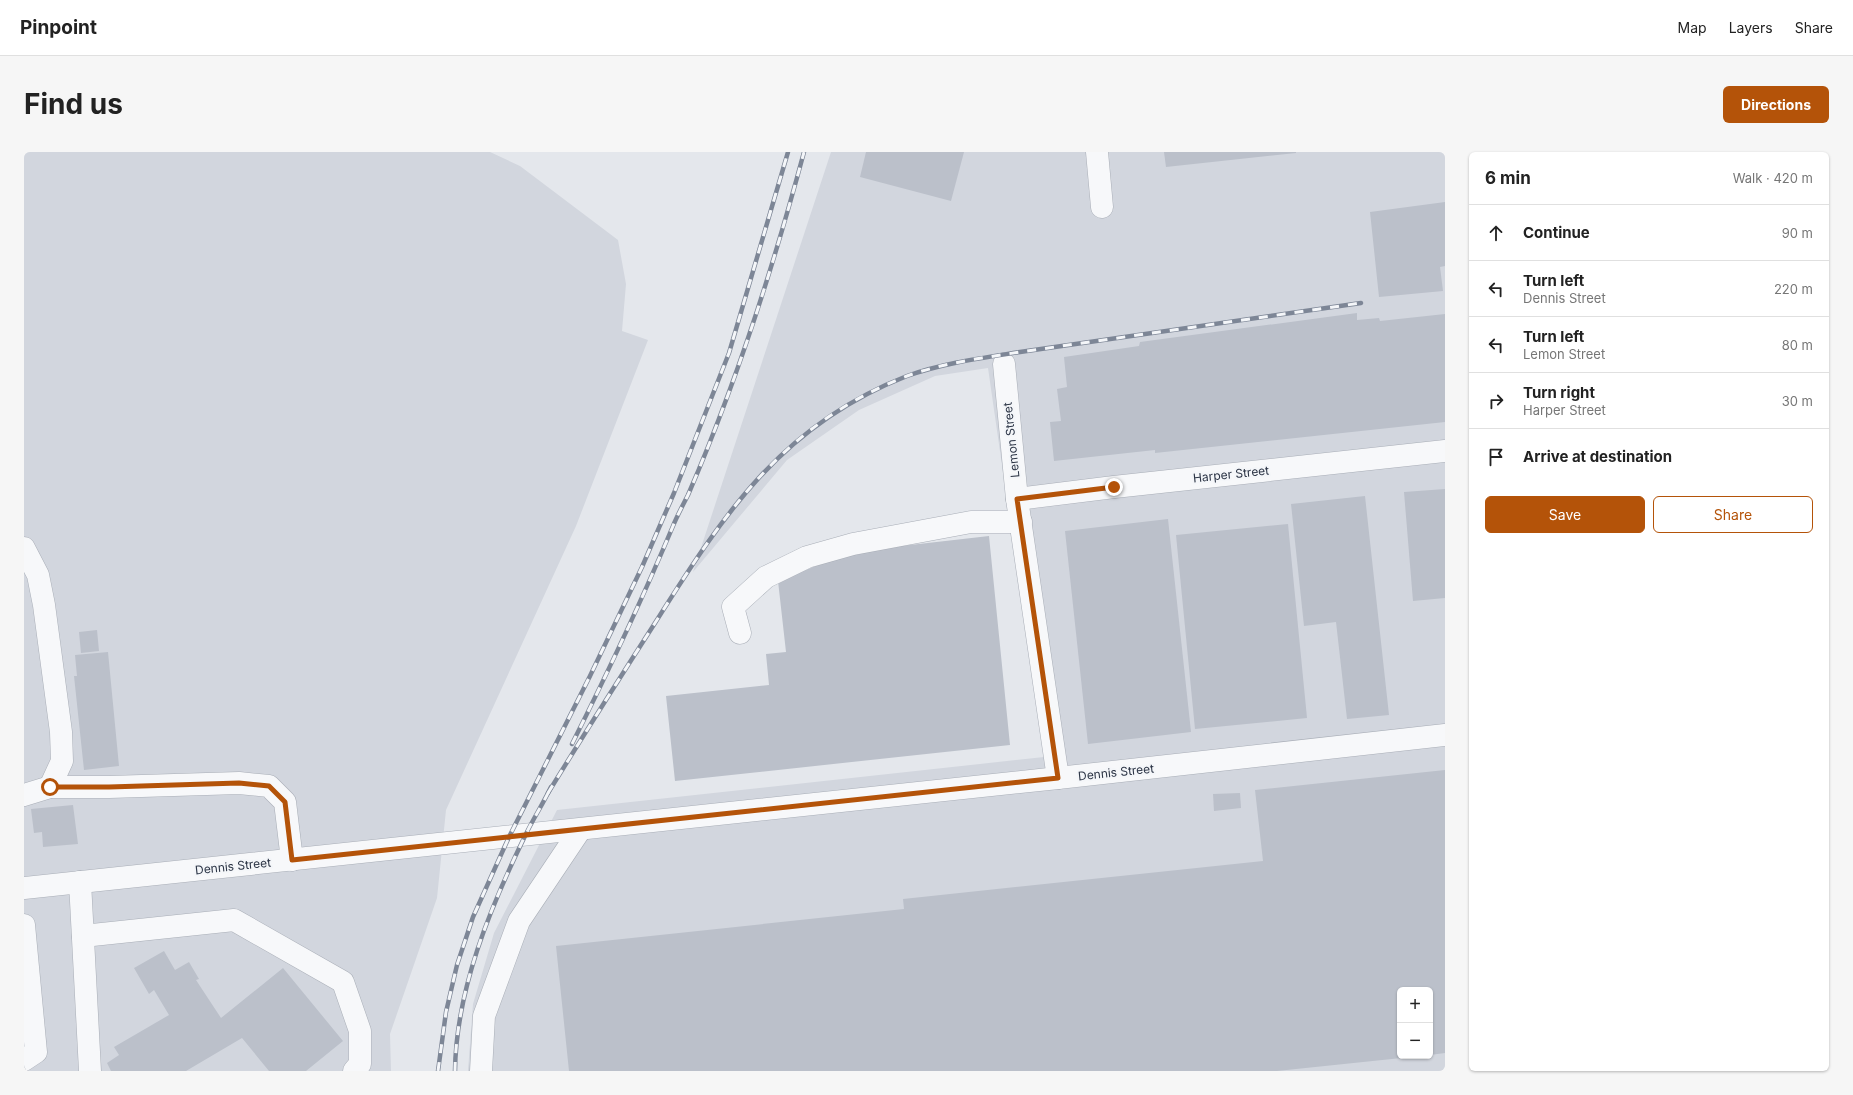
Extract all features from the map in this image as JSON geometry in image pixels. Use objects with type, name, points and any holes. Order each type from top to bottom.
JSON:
[{"type":"street","points":[[1097,152],[1102,207]]},
{"type":"street","name":"Lemon Street","points":[[1004,364],[1017,499],[1058,778]]},
{"type":"street","name":"Harper Street","points":[[1017,499],[1122,486],[1445,451]]},
{"type":"street","points":[[740,633],[734,606],[766,577],[807,557],[853,544],[971,522],[1021,522]]},
{"type":"street","points":[[24,548],[38,575],[45,612],[61,732],[62,761],[50,787]]},
{"type":"street","name":"Dennis Street","points":[[24,888],[580,830],[1445,735]]},
{"type":"street","points":[[24,795],[50,787],[109,787],[239,783],[269,786],[285,802],[292,860]]},
{"type":"street","points":[[481,1071],[484,1016],[519,921],[580,830]]},
{"type":"street","points":[[80,882],[90,1071]]},
{"type":"street","points":[[83,936],[234,920],[343,982],[360,1031],[360,1064],[354,1071]]},
{"type":"street","points":[[24,925],[36,1052],[24,1060]]},
{"type":"shaded area","points":[[24,152],[490,152],[520,166],[618,240],[626,284],[622,331],[648,340],[576,526],[446,810],[437,898],[390,1034],[391,1071],[24,1071]]},
{"type":"shaded area","points":[[831,152],[1445,152],[1445,1071],[468,1071],[473,1004],[494,933],[557,810],[1044,757],[988,368],[935,376],[859,410],[787,460],[693,572]]},
{"type":"building","points":[[866,152],[964,152],[951,201],[860,177]]},
{"type":"building","points":[[1164,152],[1296,152],[1296,153],[1166,167]]},
{"type":"building","points":[[1445,202],[1445,266],[1440,267],[1443,291],[1379,297],[1370,212]]},
{"type":"building","points":[[1357,313],[1357,320],[1379,318],[1380,321],[1445,314],[1445,422],[1155,453],[1155,450],[1054,461],[1050,422],[1061,421],[1057,389],[1067,387],[1064,357],[1139,346],[1140,342]]},
{"type":"building","points":[[1445,489],[1445,598],[1413,601],[1404,492]]},
{"type":"building","points":[[1365,496],[1389,715],[1347,719],[1336,622],[1304,626],[1291,504]]},
{"type":"building","points":[[1168,519],[1191,732],[1088,744],[1065,531]]},
{"type":"building","points":[[1288,524],[1307,718],[1195,729],[1176,535]]},
{"type":"building","points":[[989,536],[1010,745],[675,781],[666,696],[769,685],[766,654],[786,652],[778,581],[836,558],[884,548]]},
{"type":"building","points":[[97,630],[99,651],[81,653],[79,632]]},
{"type":"building","points":[[108,652],[119,766],[84,770],[74,676],[77,676],[75,655]]},
{"type":"building","points":[[1445,770],[1445,1053],[1433,1055],[1433,987],[1397,987],[1397,1058],[1277,1071],[569,1071],[556,946],[904,909],[903,899],[1263,861],[1255,790]]},
{"type":"building","points":[[1240,793],[1241,808],[1214,811],[1213,794]]},
{"type":"building","points":[[73,805],[78,844],[43,847],[42,832],[34,833],[31,809]]},
{"type":"building","points":[[164,951],[175,970],[189,962],[199,979],[196,980],[221,1018],[283,968],[343,1041],[306,1071],[269,1071],[242,1038],[186,1071],[111,1071],[107,1063],[119,1055],[114,1047],[169,1015],[154,990],[149,994],[134,968]]},
{"type":"railway","points":[[438,1071],[446,1012],[457,965],[473,917],[509,837],[590,676],[642,567],[674,493],[729,353],[788,152]]},
{"type":"railway","points":[[572,744],[637,609],[688,495],[722,411],[738,368],[780,239],[804,152]]},
{"type":"railway","points":[[548,793],[680,583],[732,510],[760,477],[790,447],[824,420],[863,396],[921,371],[963,361],[1361,303]]},
{"type":"railway","points":[[455,1071],[461,1010],[477,950],[499,892],[512,863],[551,787]]},
{"type":"route","points":[[50,787],[109,787],[239,783],[269,786],[285,802],[290,827],[292,860],[1058,778],[1017,499],[1114,487]]}]
